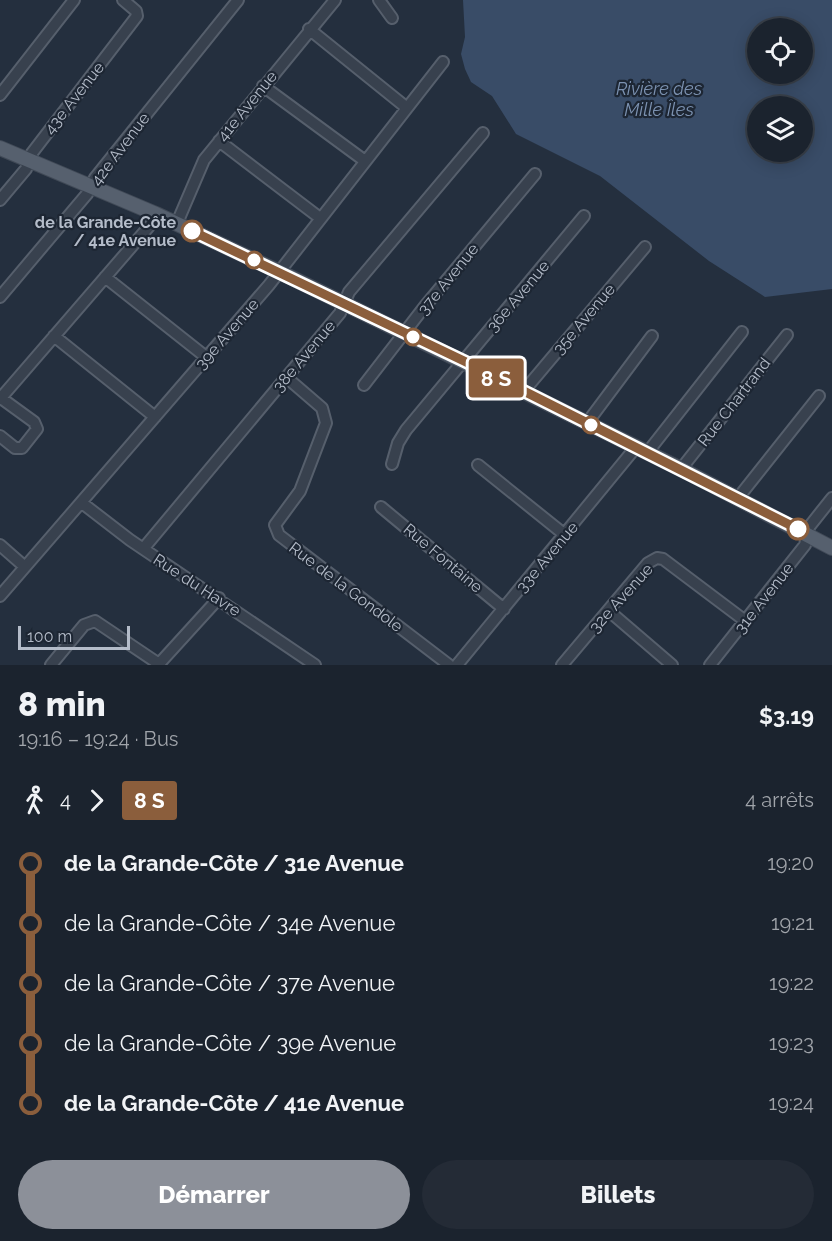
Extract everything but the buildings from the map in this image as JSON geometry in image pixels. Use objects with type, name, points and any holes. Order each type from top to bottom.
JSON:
[{"type":"main road","points":[[0,148],[92,185],[280,272],[681,469],[832,548]]},
{"type":"street","name":"43e Avenue","points":[[0,200],[26,169],[32,153],[137,16],[136,11],[123,0]]},
{"type":"street","name":"42e Avenue","points":[[0,297],[87,194],[238,0]]},
{"type":"street","name":"41e Avenue","points":[[177,223],[193,181],[204,160],[335,0]]},
{"type":"street","points":[[379,0],[392,18]]},
{"type":"street","points":[[0,95],[69,2]]},
{"type":"street","points":[[309,29],[407,108]]},
{"type":"street","name":"39e Avenue","points":[[0,596],[280,272],[443,62]]},
{"type":"street","points":[[263,86],[365,161]]},
{"type":"street","name":"38e Avenue","points":[[143,549],[340,313],[352,289],[483,133]]},
{"type":"street","points":[[219,141],[320,218]]},
{"type":"street","name":"37e Avenue","points":[[364,385],[534,174]]},
{"type":"street","points":[[0,436],[15,448],[22,448],[36,429],[34,422],[1,398],[152,223],[156,214]]},
{"type":"street","name":"36e Avenue","points":[[392,464],[403,435],[584,216]]},
{"type":"street","name":"35e Avenue","points":[[523,392],[645,247]]},
{"type":"street","points":[[105,277],[206,357]]},
{"type":"street","name":"33e Avenue","points":[[457,665],[565,534],[641,450],[742,332]]},
{"type":"street","name":"Rue Chartrand","points":[[681,469],[787,335]]},
{"type":"street","points":[[54,336],[155,417]]},
{"type":"street","points":[[587,423],[652,336]]},
{"type":"street","name":"Rue de la Gondole","points":[[286,377],[322,408],[326,423],[300,491],[275,525],[275,529],[279,535],[449,665]]},
{"type":"street","points":[[738,498],[819,396]]},
{"type":"street","points":[[478,465],[565,534]]},
{"type":"street","name":"31e Avenue","points":[[710,665],[805,545],[809,527],[832,498]]},
{"type":"street","name":"Rue du Havre","points":[[82,503],[143,549],[219,598],[315,665]]},
{"type":"street","name":"Rue Fontaine","points":[[381,507],[504,609]]},
{"type":"street","points":[[0,545],[25,567]]},
{"type":"street","name":"32e Avenue","points":[[562,665],[648,563],[657,558],[663,559],[699,584],[744,620]]},
{"type":"street","points":[[51,665],[84,625],[95,621],[159,664],[219,598]]},
{"type":"street","points":[[609,611],[672,665]]},
{"type":"water","name":"Rivière des Mille Îles","points":[[463,0],[832,0],[832,289],[765,297],[709,261],[600,176],[516,134],[492,96],[471,82],[461,54],[465,37]]},
{"type":"bus line","points":[[192,231],[464,361],[798,529]]},
{"type":"place","name":"de la Grande-Côte / 41e Avenue","points":[[192,231]]}]
